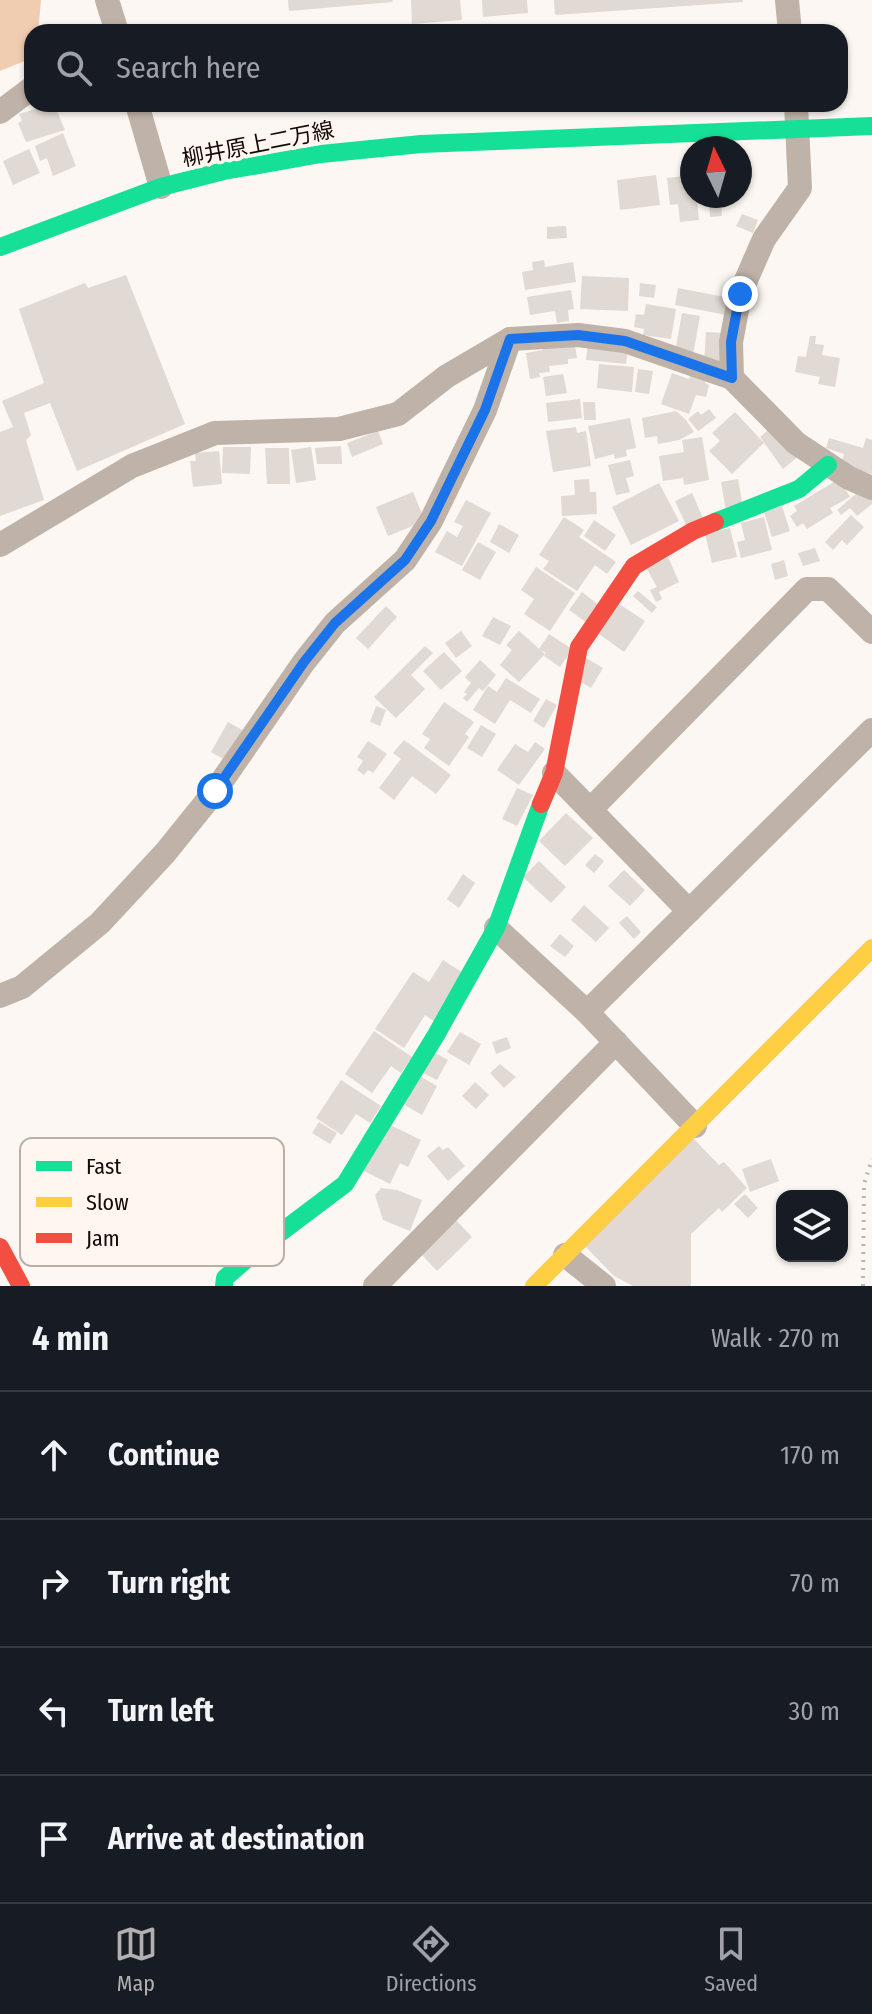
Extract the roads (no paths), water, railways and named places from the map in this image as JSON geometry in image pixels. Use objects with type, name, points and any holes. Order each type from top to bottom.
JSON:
[{"type":"street","points":[[107,0],[111,24]]},
{"type":"street","points":[[787,0],[789,24]]},
{"type":"street","points":[[0,112],[24,94]]},
{"type":"street","points":[[139,112],[161,187]]},
{"type":"street","points":[[732,378],[731,342],[740,294],[764,239],[800,188],[797,112]]},
{"type":"street","name":"柳井原上二万線","points":[[0,247],[161,187],[224,171],[321,154],[421,144],[872,126]]},
{"type":"street","points":[[0,545],[132,466],[215,433],[339,429],[398,414],[447,376],[510,339],[578,335],[625,341],[732,378],[796,443],[828,465],[872,488]]},
{"type":"street","points":[[0,996],[22,987],[100,923],[144,876],[215,791],[304,662],[335,623],[405,560],[431,521],[485,410],[510,339]]},
{"type":"street","points":[[284,1230],[345,1184],[436,1035],[496,928],[554,773],[579,647],[634,566],[693,531],[799,489],[828,465]]},
{"type":"street","points":[[590,810],[807,589],[828,589],[872,632]]},
{"type":"street","points":[[587,1012],[872,730]]},
{"type":"street","points":[[554,773],[689,911]]},
{"type":"street","points":[[496,928],[587,1012],[695,1126]]},
{"type":"street","points":[[534,1286],[872,948]]},
{"type":"street","points":[[375,1286],[616,1042]]},
{"type":"street","points":[[0,1247],[21,1286]]},
{"type":"street","points":[[565,1255],[604,1286]]},
{"type":"street","points":[[224,1286],[225,1278],[239,1266]]}]
